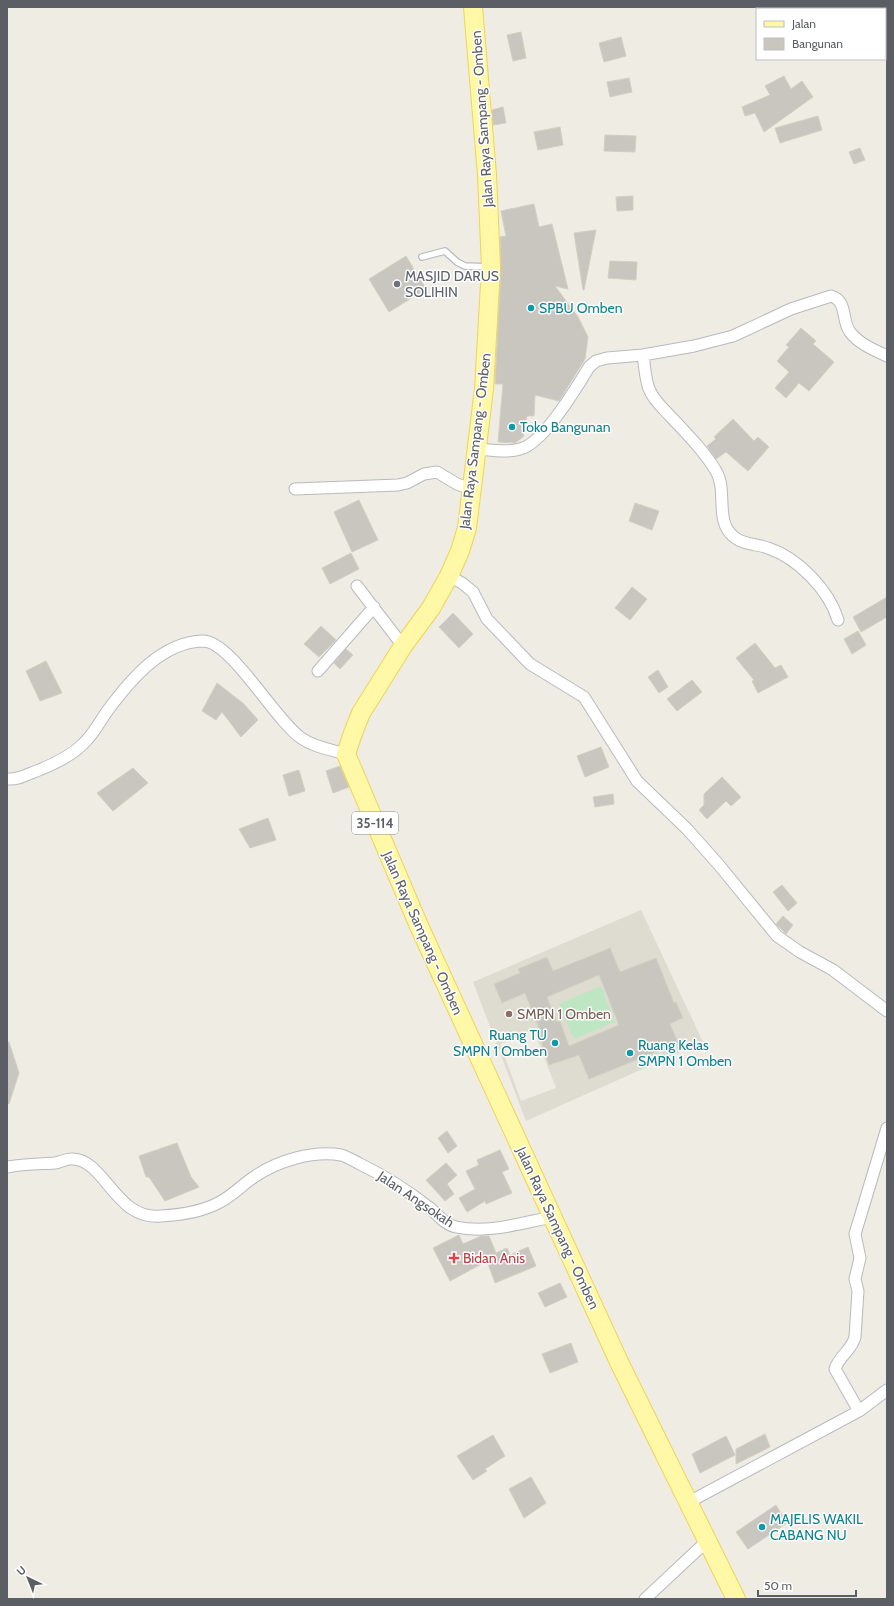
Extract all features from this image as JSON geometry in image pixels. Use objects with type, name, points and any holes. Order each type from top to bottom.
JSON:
[{"type":"main road","name":"Jalan Raya Sampang - Omben","points":[[472,7],[487,175],[492,267],[484,388],[473,490],[467,528],[460,551],[449,576],[431,608],[404,646],[361,713],[346,754],[419,926],[552,1217],[619,1362],[736,1599]]},
{"type":"street","points":[[477,449],[512,451],[528,446],[538,438],[556,416],[589,367],[596,361],[607,358],[643,356],[694,346],[733,336],[791,310],[831,296],[837,298],[841,302],[847,327],[855,338],[887,356]]},
{"type":"street","points":[[643,356],[650,392],[657,403],[707,457],[719,477],[724,524],[728,531],[740,541],[767,548],[785,555],[797,563],[828,598],[834,607],[838,620]]},
{"type":"street","points":[[295,489],[398,485],[408,483],[424,474],[436,472],[457,484],[473,490]]},
{"type":"street","points":[[449,576],[462,583],[473,592],[487,619],[530,664],[584,697],[638,781],[687,829],[719,864],[777,936],[800,952],[833,970],[887,1011]]},
{"type":"street","points":[[357,586],[404,646]]},
{"type":"street","points":[[318,671],[374,607]]},
{"type":"street","points":[[7,779],[24,776],[66,757],[83,744],[124,690],[153,661],[178,646],[204,641],[213,644],[224,651],[274,710],[301,738],[321,747],[346,754]]},
{"type":"street","points":[[858,1411],[835,1369],[842,1356],[854,1343],[858,1291],[855,1279],[860,1255],[855,1234],[887,1128]]},
{"type":"street","name":"Jalan Angsokah","points":[[7,1167],[56,1163],[73,1159],[92,1168],[114,1193],[129,1207],[141,1214],[160,1217],[202,1209],[219,1203],[255,1176],[286,1161],[313,1155],[332,1154],[342,1156],[401,1186],[431,1209],[442,1220],[455,1227],[476,1230],[552,1217]]},
{"type":"street","points":[[689,1502],[858,1411],[887,1390]]},
{"type":"street","points":[[645,1599],[706,1540]]},
{"type":"lane","points":[[422,257],[445,251],[464,266],[492,267]]},
{"type":"shaded area","name":"SMPN 1 Omben","points":[[641,910],[703,1042],[526,1121],[473,982]],"holes":[[[609,948],[617,968],[563,990],[555,970]],[[547,957],[555,978],[527,989],[519,969]],[[623,971],[612,1008],[601,981]],[[494,984],[526,993],[502,1003]],[[676,1002],[683,1019],[649,1033],[642,1016]],[[560,1021],[572,1057],[549,1065],[537,1030]],[[534,1031],[556,1088],[521,1101],[500,1044]]]},
{"type":"green space","points":[[601,986],[615,1022],[574,1039],[559,1004]]},
{"type":"building","points":[[521,32],[526,58],[513,61],[507,35]]},
{"type":"building","points":[[621,37],[626,56],[604,62],[599,43]]},
{"type":"building","points":[[784,76],[791,89],[802,81],[813,97],[764,132],[755,113],[745,116],[742,107],[770,95],[765,86]]},
{"type":"building","points":[[629,78],[632,92],[610,97],[607,82]]},
{"type":"building","points":[[503,107],[506,123],[493,125],[492,110]]},
{"type":"building","points":[[818,116],[822,130],[780,143],[775,128]]},
{"type":"building","points":[[560,127],[563,145],[538,150],[534,132]]},
{"type":"building","points":[[605,135],[636,136],[635,152],[604,151]]},
{"type":"building","points":[[860,148],[865,160],[854,164],[849,152]]},
{"type":"building","points":[[633,196],[633,210],[617,211],[616,197]]},
{"type":"building","name":"SPBU Omben","points":[[534,204],[539,227],[552,224],[568,289],[555,286],[578,317],[588,337],[585,359],[559,401],[535,395],[534,416],[527,416],[523,437],[515,443],[498,442],[503,384],[495,384],[501,268],[500,237],[506,236],[501,211]]},
{"type":"building","points":[[596,230],[584,290],[583,290],[574,233]]},
{"type":"building","name":"MASJID DARUS SOLIHIN","points":[[406,256],[426,289],[389,312],[369,279]]},
{"type":"building","points":[[610,261],[637,262],[636,280],[608,278]]},
{"type":"building","points":[[801,328],[816,341],[813,344],[834,362],[809,391],[799,383],[786,398],[775,388],[789,372],[777,361],[789,347],[786,345]]},
{"type":"building","points":[[733,419],[754,441],[758,437],[769,447],[748,471],[726,452],[716,459],[707,446],[716,439],[714,437]]},
{"type":"building","points":[[359,500],[378,540],[352,552],[334,512]]},
{"type":"building","points":[[635,503],[659,511],[652,530],[629,521]]},
{"type":"building","points":[[351,553],[359,569],[330,584],[322,568]]},
{"type":"building","points":[[632,587],[647,599],[630,620],[615,608]]},
{"type":"building","points":[[887,597],[887,617],[861,632],[853,617]]},
{"type":"building","points":[[453,613],[473,634],[459,648],[439,627]]},
{"type":"building","points":[[321,626],[336,640],[319,657],[304,644]]},
{"type":"building","points":[[858,631],[866,645],[852,654],[844,639]]},
{"type":"building","points":[[755,643],[775,668],[781,665],[788,677],[758,693],[752,681],[754,680],[736,658]]},
{"type":"building","points":[[346,649],[353,655],[340,669],[334,663]]},
{"type":"building","points":[[46,661],[62,693],[40,701],[26,671]]},
{"type":"building","points":[[658,670],[668,687],[659,693],[648,677]]},
{"type":"building","points":[[692,680],[702,692],[677,711],[667,699]]},
{"type":"building","points":[[217,683],[244,704],[258,720],[241,737],[222,712],[216,720],[202,711]]},
{"type":"building","points":[[601,747],[609,767],[585,777],[577,756]]},
{"type":"building","points":[[340,766],[349,787],[333,793],[326,771]]},
{"type":"building","points":[[133,768],[148,783],[113,811],[97,793]]},
{"type":"building","points":[[299,770],[305,791],[289,796],[283,775]]},
{"type":"building","points":[[722,777],[741,797],[731,806],[726,801],[707,819],[699,810],[704,805],[704,794]]},
{"type":"building","points":[[613,794],[614,804],[595,807],[593,797]]},
{"type":"building","points":[[268,818],[276,840],[250,848],[239,829]]},
{"type":"building","points":[[782,885],[797,903],[788,911],[773,892]]},
{"type":"building","points":[[783,916],[793,925],[786,934],[776,924]]},
{"type":"building","points":[[610,948],[620,972],[656,958],[674,1003],[676,1002],[683,1018],[670,1024],[678,1043],[589,1079],[579,1055],[549,1065],[537,1029],[539,1028],[525,993],[502,1003],[494,984],[520,973],[518,969],[547,957],[553,971]],"holes":[[[599,975],[619,1025],[569,1046],[560,1021],[557,1022],[547,997]]]},
{"type":"building","points":[[7,1042],[9,1042],[19,1073],[9,1104],[7,1103]]},
{"type":"building","points":[[447,1131],[457,1146],[448,1153],[438,1138]]},
{"type":"building","points":[[177,1143],[191,1177],[199,1187],[165,1201],[149,1177],[146,1177],[139,1156]]},
{"type":"building","points":[[500,1150],[509,1169],[502,1172],[512,1193],[486,1204],[485,1201],[467,1212],[459,1198],[475,1189],[466,1171],[479,1165],[477,1160]]},
{"type":"building","points":[[446,1163],[457,1175],[447,1184],[454,1194],[445,1201],[426,1180]]},
{"type":"building","points":[[459,1235],[463,1244],[481,1236],[489,1236],[496,1253],[507,1248],[510,1255],[528,1247],[536,1266],[495,1283],[487,1261],[450,1281],[433,1248]]},
{"type":"building","points":[[560,1283],[567,1297],[545,1307],[538,1293]]},
{"type":"building","points":[[571,1343],[578,1362],[550,1373],[542,1354]]},
{"type":"building","points":[[765,1434],[770,1447],[736,1464],[736,1449]]},
{"type":"building","points":[[493,1435],[505,1456],[485,1469],[487,1471],[473,1480],[457,1456]]},
{"type":"building","points":[[726,1436],[735,1455],[700,1473],[692,1454]]},
{"type":"building","points":[[531,1477],[546,1503],[524,1518],[509,1489]]},
{"type":"building","name":"MAJELIS WAKIL CABANG NU","points":[[776,1505],[787,1523],[748,1549],[736,1532]]},
{"type":"place","name":"MASJID DARUS SOLIHIN","points":[[397,284]]},
{"type":"place","name":"SPBU Omben","points":[[531,308]]},
{"type":"place","name":"Toko Bangunan","points":[[512,427]]},
{"type":"place","name":"SMPN 1 Omben","points":[[509,1014]]},
{"type":"place","name":"Ruang TU SMPN 1 Omben","points":[[555,1043]]},
{"type":"place","name":"Ruang Kelas SMPN 1 Omben","points":[[630,1053]]},
{"type":"place","name":"Bidan Anis","points":[[454,1258]]},
{"type":"place","name":"MAJELIS WAKIL CABANG NU","points":[[762,1527]]}]
